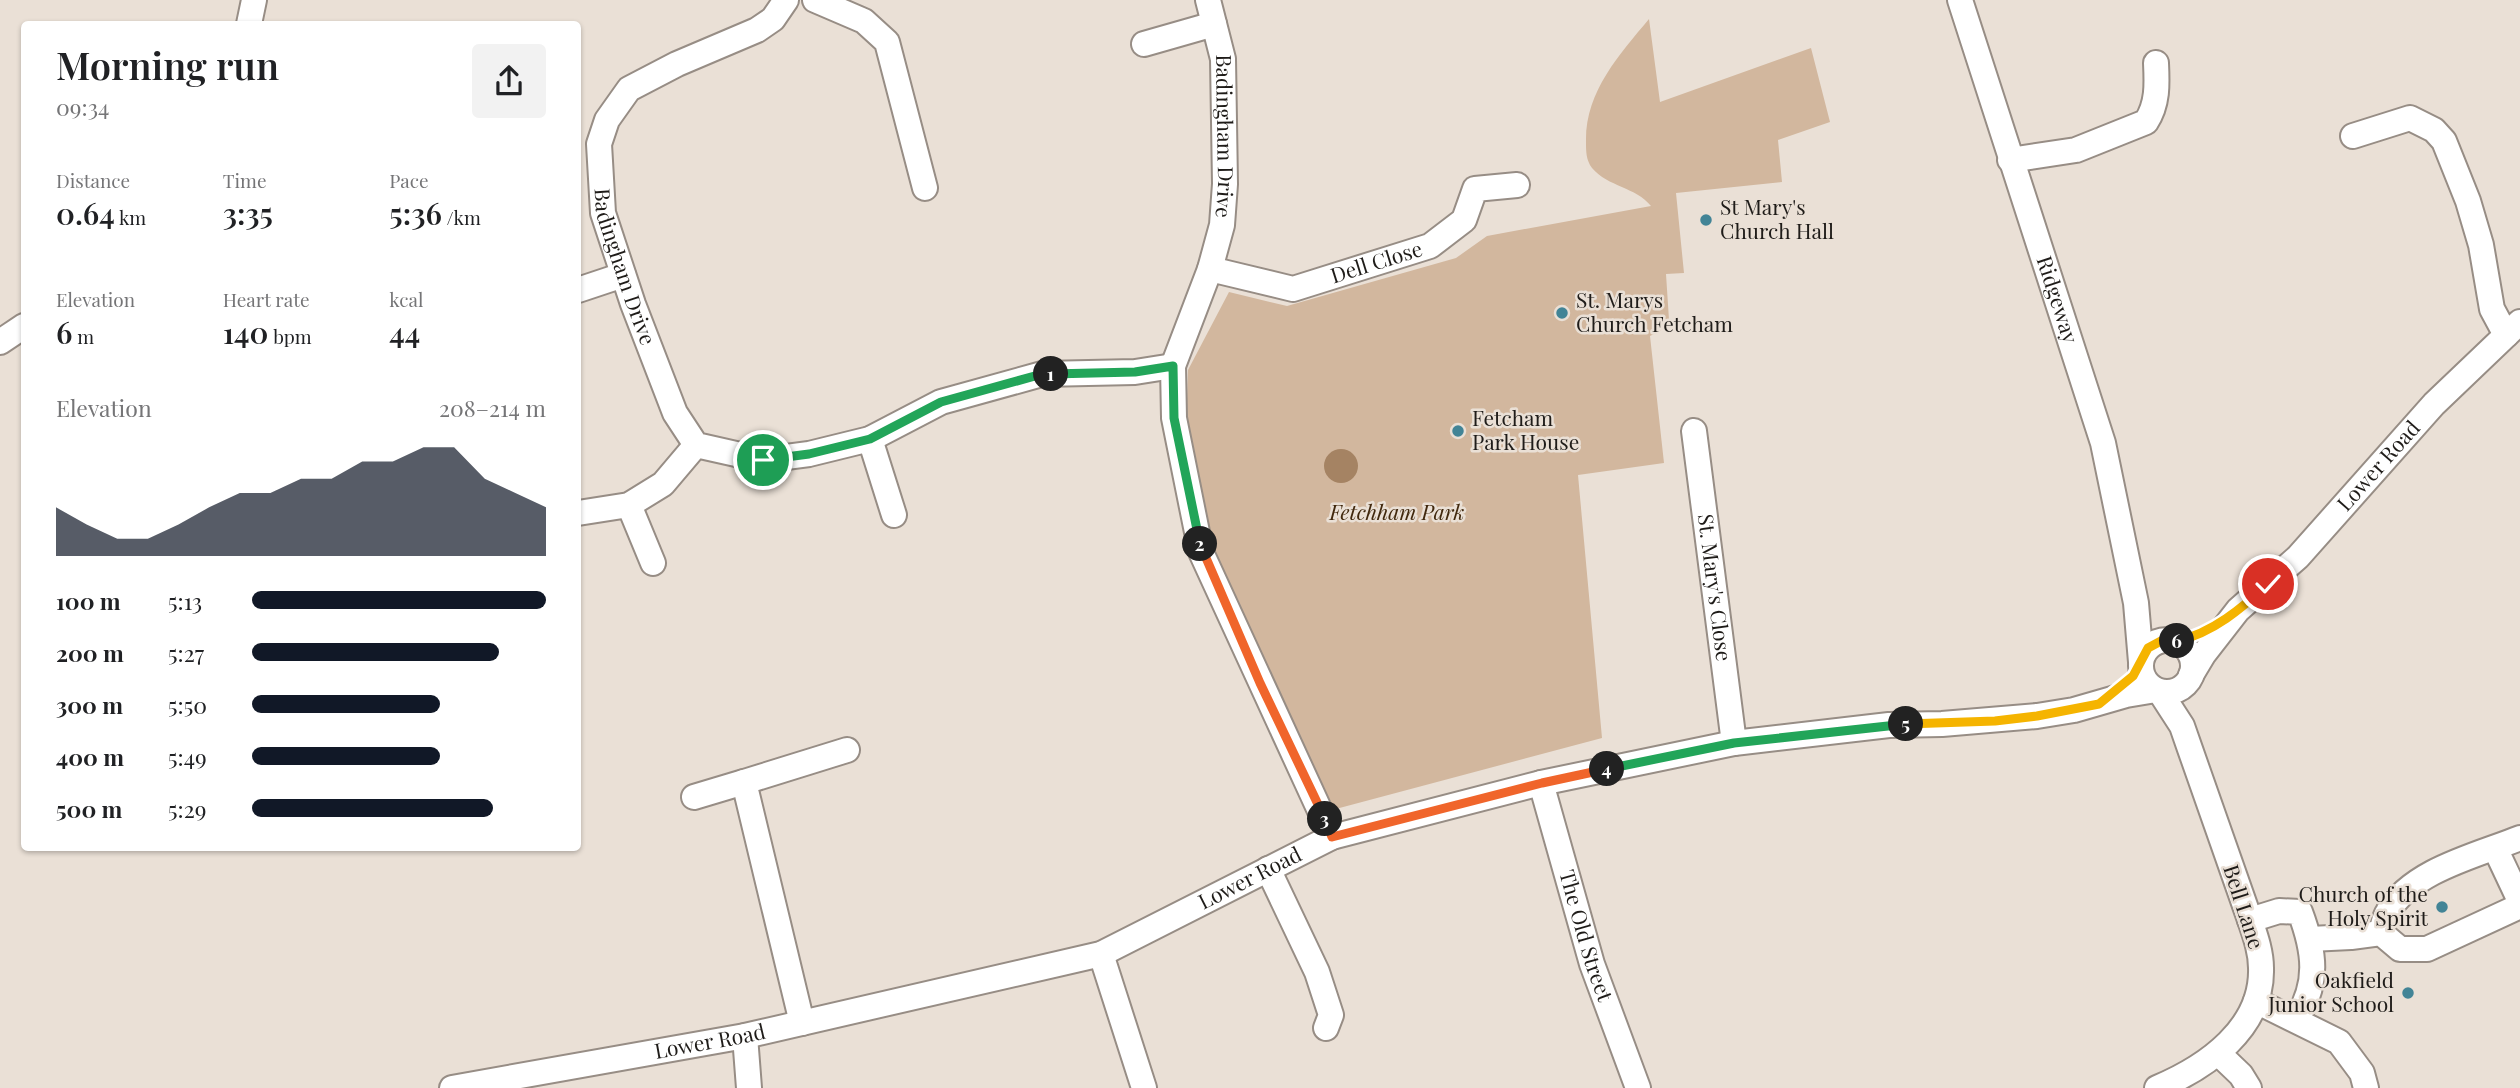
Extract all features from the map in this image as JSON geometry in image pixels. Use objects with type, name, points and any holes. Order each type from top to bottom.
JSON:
[{"type":"street","points":[[250,21],[254,0]]},
{"type":"street","name":"Badingham Drive","points":[[696,445],[675,413],[623,275],[603,213],[599,144],[607,120],[629,89],[677,64],[757,30],[773,19],[786,0]]},
{"type":"street","points":[[815,0],[864,21],[887,42],[925,188]]},
{"type":"street","name":"Badingham Drive","points":[[1208,0],[1223,59],[1223,225],[1210,269],[1173,366],[1174,418],[1201,552],[1332,837]]},
{"type":"street","name":"Ridgeway","points":[[1960,0],[2104,443],[2136,603],[2141,664]]},
{"type":"street","name":"Badingham Drive","points":[[1144,44],[1214,24]]},
{"type":"street","points":[[2010,160],[2076,150],[2146,122],[2153,112],[2157,96],[2156,63]]},
{"type":"street","points":[[2353,136],[2410,118],[2434,130],[2444,141],[2468,201],[2481,246],[2492,309],[2513,328]]},
{"type":"street","name":"Dell Close","points":[[1210,269],[1293,289],[1430,246],[1464,220],[1475,189],[1517,185]]},
{"type":"street","points":[[581,289],[623,275]]},
{"type":"street","points":[[0,342],[21,328]]},
{"type":"street","name":"Lower Road","points":[[2099,704],[2126,683],[2141,664],[2148,648],[2161,641],[2171,641],[2202,632],[2238,610],[2298,557],[2434,404],[2513,328]]},
{"type":"street","points":[[581,513],[629,505],[663,484],[696,445],[763,460],[809,454],[870,439],[941,402],[1042,374],[1135,372],[1173,366]]},
{"type":"street","name":"St. Mary's Close","points":[[1694,431],[1734,743]]},
{"type":"street","points":[[870,439],[894,515]]},
{"type":"street","points":[[629,505],[653,563]]},
{"type":"street","points":[[2136,603],[2171,641],[2181,645],[2192,658],[2189,679]]},
{"type":"street","name":"Lower Road","points":[[452,1088],[745,1036],[1101,954],[1332,837],[1542,783],[1734,743],[1889,725],[1995,721],[2099,704],[2126,695],[2175,691],[2189,679],[2203,655],[2238,610]]},
{"type":"street","points":[[2141,664],[2144,680],[2158,691]]},
{"type":"street","name":"Bell Lane","points":[[2182,726],[2189,679]]},
{"type":"street","name":"Bell Lane","points":[[2157,1088],[2201,1067],[2218,1053],[2248,1018],[2256,1001],[2261,969],[2258,944],[2182,726],[2158,691]]},
{"type":"street","points":[[694,797],[847,750]]},
{"type":"street","points":[[744,782],[802,1023]]},
{"type":"street","name":"The Old Street","points":[[1542,783],[1592,964],[1639,1088]]},
{"type":"street","points":[[2381,933],[2388,912],[2408,889],[2436,870],[2520,838]]},
{"type":"street","points":[[2496,848],[2520,901]]},
{"type":"street","points":[[1268,869],[1317,972],[1331,1015],[1326,1028]]},
{"type":"street","points":[[2310,939],[2381,933],[2400,949],[2427,948],[2520,906]]},
{"type":"street","points":[[2250,920],[2279,911],[2300,912],[2310,939],[2314,973],[2305,1005],[2296,1020]]},
{"type":"street","points":[[1101,954],[1144,1088]]},
{"type":"street","points":[[2256,1001],[2339,1042],[2362,1073],[2366,1088]]},
{"type":"street","points":[[745,1036],[749,1088]]},
{"type":"street","points":[[2218,1053],[2241,1075],[2249,1088]]},
{"type":"green space","name":"Fetchham Park","points":[[1649,19],[1660,102],[1811,48],[1830,122],[1778,140],[1782,182],[1676,193],[1684,273],[1666,274],[1669,320],[1665,328],[1650,336],[1664,463],[1578,475],[1602,738],[1332,810],[1209,541],[1186,428],[1188,370],[1229,292],[1287,306],[1456,258],[1487,236],[1651,206],[1638,195],[1606,179],[1592,168],[1586,145],[1591,107],[1606,75]]},
{"type":"shaded area","points":[[1341,449],[1353,454],[1358,466],[1353,478],[1341,483],[1329,478],[1324,466],[1329,454]]},
{"type":"place","name":"St Mary's Church Hall","points":[[1706,220]]},
{"type":"place","name":"St. Marys Church Fetcham","points":[[1562,313]]},
{"type":"place","name":"Fetcham Park House","points":[[1458,431]]},
{"type":"place","name":"Church of the Holy Spirit","points":[[2442,907]]},
{"type":"place","name":"Oakfield Junior School","points":[[2408,993]]},
{"type":"route","points":[[763,460],[809,454],[870,439],[941,402],[1042,374],[1135,372],[1173,366],[1174,418],[1201,552],[1332,837],[1542,783],[1734,743],[1889,725],[1995,721],[2099,704],[2133,676],[2140,666],[2143,654],[2154,643],[2188,638],[2202,632],[2238,610],[2268,584]]}]
